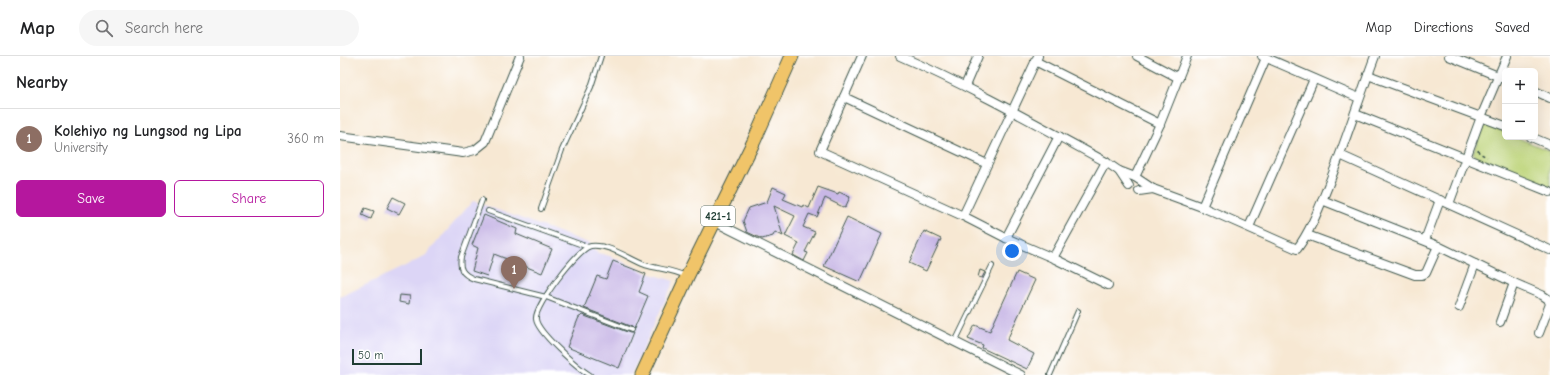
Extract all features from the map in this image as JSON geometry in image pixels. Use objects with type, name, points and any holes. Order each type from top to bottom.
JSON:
[{"type":"main road","name":"421-1","points":[[642,375],[687,277],[754,141],[792,56]]},
{"type":"street","points":[[340,136],[463,153],[474,150],[486,142],[520,56]]},
{"type":"street","points":[[862,56],[820,151],[963,216],[1006,238],[1053,258],[1108,285]]},
{"type":"street","points":[[900,56],[919,60],[1106,162],[1119,171],[1136,177],[1153,189],[1202,207],[1297,249],[1308,235],[1340,155],[1375,56]]},
{"type":"street","points":[[965,86],[978,56]]},
{"type":"street","points":[[1137,56],[1179,78]]},
{"type":"street","points":[[1136,177],[1160,124],[1187,56]]},
{"type":"street","points":[[1449,56],[1502,77],[1481,117],[1449,204]]},
{"type":"street","points":[[1505,68],[1508,56]]},
{"type":"street","points":[[1202,207],[1264,57],[1359,98]]},
{"type":"street","points":[[963,216],[1036,58],[1160,124]]},
{"type":"street","points":[[1368,75],[1502,125]]},
{"type":"street","points":[[1249,227],[1314,79]]},
{"type":"street","points":[[1538,92],[1550,98]]},
{"type":"street","points":[[844,97],[987,164]]},
{"type":"street","points":[[1355,114],[1466,160],[1550,192]]},
{"type":"street","points":[[1006,238],[1059,136]]},
{"type":"street","points":[[1538,140],[1550,145]]},
{"type":"street","points":[[1340,155],[1550,250]]},
{"type":"street","points":[[1053,258],[1106,162]]},
{"type":"street","points":[[1119,171],[1129,186]]},
{"type":"street","points":[[1139,190],[1153,189]]},
{"type":"street","points":[[1322,200],[1425,240],[1542,295],[1548,299],[1550,304],[1539,333]]},
{"type":"street","points":[[1425,240],[1440,200]]},
{"type":"street","points":[[715,222],[1021,375]]},
{"type":"street","points":[[1308,235],[1416,275],[1426,273],[1438,246]]},
{"type":"street","points":[[1459,307],[1475,264]]},
{"type":"street","points":[[1500,322],[1514,283]]},
{"type":"lane","points":[[541,209],[562,150],[591,87],[601,56]]},
{"type":"lane","points":[[482,200],[461,257],[461,270],[467,276],[546,297],[632,330]]},
{"type":"lane","points":[[488,211],[588,247],[604,247],[643,264],[676,272],[687,277]]},
{"type":"lane","points":[[588,247],[568,265],[546,297],[537,313],[537,323],[563,355],[581,370],[590,375]]},
{"type":"lane","points":[[954,342],[992,266]]},
{"type":"lane","points":[[1050,375],[1078,311]]},
{"type":"shaded area","points":[[473,201],[588,243],[598,253],[610,256],[648,273],[674,281],[631,375],[340,375],[340,297],[424,257]]},
{"type":"green space","points":[[1488,125],[1502,131],[1502,140],[1523,140],[1550,151],[1550,188],[1475,157],[1473,152],[1484,126]]},
{"type":"building","points":[[773,187],[786,193],[783,199],[802,207],[803,205],[809,208],[818,187],[838,194],[839,192],[850,197],[845,208],[825,198],[817,217],[809,214],[803,227],[815,232],[805,252],[808,253],[804,261],[793,255],[799,243],[785,236],[795,216],[774,206],[783,236],[775,232],[773,236],[762,239],[747,232],[743,221],[749,208],[767,202]]},
{"type":"building","points":[[393,197],[405,203],[399,214],[387,208]]},
{"type":"building","points":[[365,208],[374,211],[371,219],[362,215]]},
{"type":"building","points":[[484,215],[517,229],[516,234],[552,249],[542,273],[494,254],[487,276],[472,271],[478,248],[472,245]]},
{"type":"building","points":[[847,217],[882,234],[860,282],[824,266]]},
{"type":"building","points":[[924,231],[941,239],[926,271],[909,263]]},
{"type":"building","points":[[613,261],[646,274],[639,292],[648,296],[634,329],[584,308],[597,276],[606,279]]},
{"type":"building","points":[[980,270],[985,272],[982,278],[978,277]]},
{"type":"building","points":[[1017,272],[1035,280],[1007,340],[1034,354],[1027,369],[982,348],[983,345],[968,339],[975,325],[990,331]]},
{"type":"building","points":[[400,295],[410,296],[409,304],[399,302]]},
{"type":"building","points":[[582,315],[633,333],[619,368],[567,347],[579,317]]},
{"type":"place","name":"Kolehiyo ng Lungsod ng Lipa","points":[[514,289]]}]
